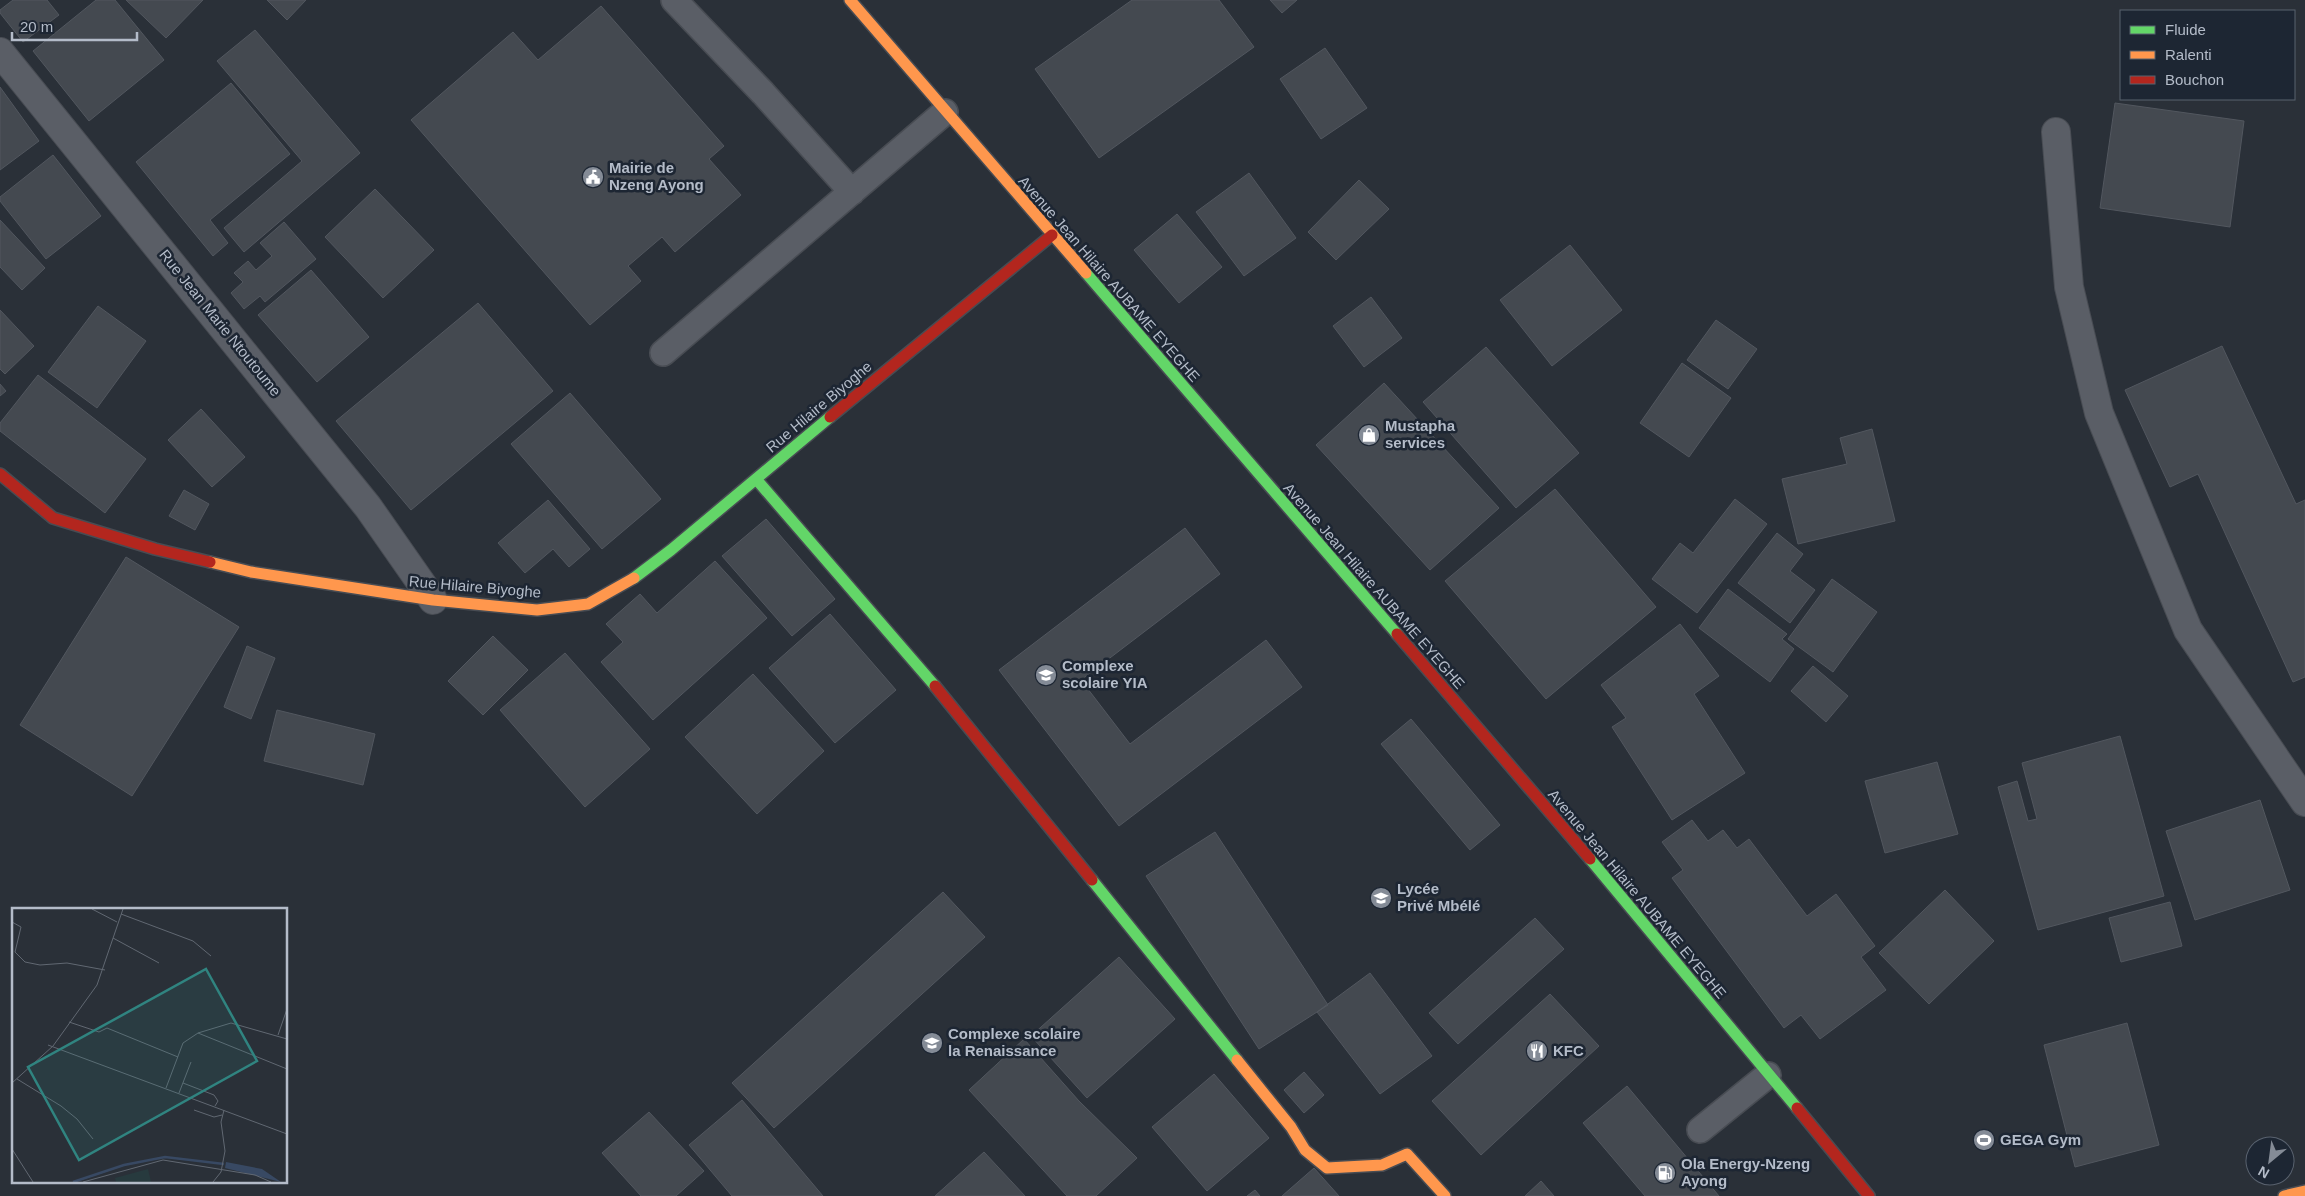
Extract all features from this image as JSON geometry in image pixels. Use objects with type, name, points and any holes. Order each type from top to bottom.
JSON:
[{"type":"street","name":"Avenue Jean Hilaire AUBAME EYEGHE","points":[[850,0],[1626,900],[1869,1196]]},
{"type":"street","name":"Rue Jean Marie Ntoutoume","points":[[0,52],[368,507],[433,600]]},
{"type":"street","points":[[2056,132],[2069,287],[2099,414],[2188,630],[2305,802]]},
{"type":"street","name":"Rue Hilaire Biyoghe","points":[[0,474],[52,518],[155,549],[251,572],[433,600],[537,610],[588,604],[629,582],[1052,235]]},
{"type":"street","points":[[756,479],[929,679],[1291,1127],[1305,1150],[1327,1168],[1382,1165],[1407,1154],[1445,1196]]},
{"type":"street","points":[[2284,1196],[2305,1191]]},
{"type":"lane","points":[[674,0],[763,93],[852,192]]},
{"type":"lane","points":[[663,352],[946,112]]},
{"type":"lane","points":[[1700,1130],[1768,1075]]},
{"type":"building","points":[[13,0],[47,0],[59,15],[23,42],[0,13],[0,10]]},
{"type":"building","points":[[96,0],[115,0],[164,60],[89,121],[33,51]]},
{"type":"building","points":[[126,0],[203,0],[166,38]]},
{"type":"building","points":[[267,0],[306,0],[287,20]]},
{"type":"building","points":[[1132,0],[1219,0],[1254,47],[1099,158],[1035,69]]},
{"type":"building","points":[[1270,0],[1297,0],[1282,13]]},
{"type":"building","name":"Mairie de Nzeng Ayong","points":[[601,6],[724,146],[709,159],[741,195],[675,252],[662,237],[628,266],[641,281],[590,325],[411,120],[513,32],[538,60]]},
{"type":"building","points":[[255,30],[360,153],[244,252],[224,228],[302,161],[217,61]]},
{"type":"building","points":[[1325,48],[1367,108],[1321,139],[1280,79]]},
{"type":"building","points":[[231,83],[290,154],[210,220],[228,243],[213,256],[136,162]]},
{"type":"building","points":[[0,87],[39,141],[0,170]]},
{"type":"building","points":[[2115,103],[2244,121],[2230,227],[2100,208]]},
{"type":"building","points":[[53,155],[101,216],[46,259],[0,201],[0,197]]},
{"type":"building","points":[[1249,173],[1296,238],[1244,276],[1196,212]]},
{"type":"building","points":[[1359,180],[1389,209],[1336,260],[1308,232]]},
{"type":"building","points":[[375,189],[434,250],[383,298],[325,237]]},
{"type":"building","points":[[1177,214],[1222,267],[1179,303],[1134,250]]},
{"type":"building","points":[[0,220],[45,268],[22,290],[0,267]]},
{"type":"building","points":[[284,222],[316,259],[265,302],[260,296],[244,309],[231,293],[243,282],[234,273],[248,261],[256,270],[272,256],[260,243]]},
{"type":"building","points":[[1570,245],[1622,310],[1552,366],[1500,300]]},
{"type":"building","points":[[311,270],[369,337],[317,382],[258,315]]},
{"type":"building","points":[[1371,297],[1402,338],[1364,367],[1333,326]]},
{"type":"building","points":[[478,303],[553,391],[411,510],[336,421]]},
{"type":"building","points":[[98,306],[146,341],[97,408],[48,372]]},
{"type":"building","points":[[0,310],[34,346],[5,374],[0,369]]},
{"type":"building","points":[[1716,320],[1757,349],[1728,389],[1687,360]]},
{"type":"building","points":[[2222,346],[2296,504],[2305,500],[2305,677],[2293,682],[2198,474],[2170,487],[2125,390]]},
{"type":"building","points":[[1486,347],[1579,453],[1516,508],[1423,402]]},
{"type":"building","points":[[1682,363],[1731,398],[1689,457],[1640,423]]},
{"type":"building","points":[[38,375],[146,459],[105,513],[0,431],[0,423]]},
{"type":"building","points":[[1384,383],[1499,508],[1430,570],[1316,445]]},
{"type":"building","points":[[0,384],[6,391],[0,396]]},
{"type":"building","points":[[570,393],[661,499],[602,549],[511,444]]},
{"type":"building","points":[[201,409],[245,457],[212,487],[168,440]]},
{"type":"building","points":[[1872,429],[1895,521],[1798,544],[1782,479],[1847,464],[1840,438]]},
{"type":"building","points":[[1555,489],[1656,607],[1546,699],[1445,581]]},
{"type":"building","points":[[184,490],[209,504],[195,530],[169,516]]},
{"type":"building","points":[[1735,499],[1767,524],[1697,613],[1652,579],[1680,543],[1693,553]]},
{"type":"building","points":[[548,500],[590,549],[569,567],[553,549],[525,573],[498,543]]},
{"type":"building","points":[[766,519],[835,599],[792,636],[722,556]]},
{"type":"building","name":"Complexe scolaire YIA","points":[[1185,528],[1220,574],[1081,680],[1130,744],[1266,640],[1302,687],[1119,826],[999,670]]},
{"type":"building","points":[[1777,533],[1803,554],[1790,571],[1815,590],[1790,623],[1738,583]]},
{"type":"building","points":[[126,557],[239,627],[132,796],[20,725]]},
{"type":"building","points":[[715,561],[767,618],[653,720],[601,662],[623,642],[606,624],[640,594],[657,613]]},
{"type":"building","points":[[1832,579],[1877,612],[1833,672],[1788,639]]},
{"type":"building","points":[[1728,589],[1787,634],[1782,639],[1794,649],[1770,682],[1699,628]]},
{"type":"building","points":[[830,614],[896,690],[835,743],[769,668]]},
{"type":"building","points":[[1680,624],[1719,676],[1694,694],[1745,773],[1672,820],[1612,727],[1626,718],[1601,685]]},
{"type":"building","points":[[493,636],[528,670],[483,715],[448,681]]},
{"type":"building","points":[[247,646],[275,658],[251,719],[224,707]]},
{"type":"building","points":[[565,653],[650,749],[585,807],[500,710]]},
{"type":"building","points":[[1813,666],[1848,696],[1826,722],[1791,691]]},
{"type":"building","points":[[753,674],[824,751],[757,814],[685,737]]},
{"type":"building","points":[[277,710],[375,734],[363,785],[264,761]]},
{"type":"building","points":[[1411,719],[1500,825],[1470,850],[1381,744]]},
{"type":"building","points":[[2120,736],[2164,896],[2038,930],[1998,787],[2017,781],[2028,821],[2037,819],[2022,763]]},
{"type":"building","points":[[1937,762],[1958,834],[1885,853],[1865,781]]},
{"type":"building","points":[[2260,800],[2290,890],[2195,920],[2166,831]]},
{"type":"building","points":[[1692,820],[1708,841],[1723,830],[1737,848],[1749,839],[1807,916],[1836,894],[1875,946],[1861,957],[1886,990],[1820,1039],[1801,1015],[1784,1028],[1672,878],[1683,870],[1662,842]]},
{"type":"building","points":[[1215,832],[1328,1005],[1259,1049],[1146,876]]},
{"type":"building","points":[[1945,890],[1994,941],[1929,1004],[1879,953]]},
{"type":"building","points":[[943,892],[985,937],[774,1128],[732,1083]]},
{"type":"building","points":[[2170,902],[2182,946],[2121,962],[2109,918]]},
{"type":"building","points":[[1535,918],[1564,949],[1458,1044],[1429,1013]]},
{"type":"building","points":[[1119,957],[1175,1019],[1087,1098],[1031,1036]]},
{"type":"building","points":[[1370,973],[1432,1056],[1380,1094],[1317,1012]]},
{"type":"building","points":[[1550,994],[1599,1046],[1481,1155],[1432,1101]]},
{"type":"building","points":[[2127,1023],[2159,1145],[2075,1167],[2044,1045]]},
{"type":"building","points":[[1024,1039],[1079,1101],[1137,1158],[1096,1196],[1067,1196],[969,1090]]},
{"type":"building","points":[[1304,1072],[1324,1095],[1304,1113],[1284,1090]]},
{"type":"building","points":[[1214,1074],[1269,1138],[1207,1191],[1152,1127]]},
{"type":"building","points":[[1627,1086],[1719,1196],[1645,1196],[1583,1123]]},
{"type":"building","points":[[742,1100],[823,1196],[732,1196],[689,1145]]},
{"type":"building","points":[[649,1112],[704,1171],[676,1196],[641,1196],[602,1153]]},
{"type":"building","points":[[984,1152],[1025,1196],[935,1196]]},
{"type":"building","points":[[1314,1168],[1339,1196],[1282,1196]]},
{"type":"building","points":[[1541,1181],[1554,1196],[1525,1196]]},
{"type":"building","points":[[1255,1190],[1260,1196],[1247,1196]]},
{"type":"traffic: fast","points":[[1086,273],[1397,634]]},
{"type":"traffic: fast","points":[[634,578],[671,550],[830,417]]},
{"type":"traffic: fast","points":[[756,479],[935,686]]},
{"type":"traffic: fast","points":[[1590,859],[1797,1108]]},
{"type":"traffic: fast","points":[[1092,880],[1237,1060]]},
{"type":"traffic: slow","points":[[850,0],[1086,273]]},
{"type":"traffic: slow","points":[[210,562],[251,572],[433,600],[537,610],[588,604],[634,578]]},
{"type":"traffic: slow","points":[[1237,1060],[1291,1127],[1305,1150],[1327,1168],[1382,1165],[1407,1154],[1445,1196]]},
{"type":"traffic: slow","points":[[2284,1196],[2305,1191]]},
{"type":"traffic: jam","points":[[830,417],[1052,235]]},
{"type":"traffic: jam","points":[[0,474],[53,518],[155,549],[210,562]]},
{"type":"traffic: jam","points":[[1397,634],[1590,859]]},
{"type":"traffic: jam","points":[[935,686],[1092,880]]},
{"type":"traffic: jam","points":[[1797,1108],[1869,1196]]},
{"type":"place","name":"Mairie de Nzeng Ayong","points":[[593,177]]},
{"type":"place","name":"Mustapha services","points":[[1369,435]]},
{"type":"place","name":"Complexe scolaire YIA","points":[[1046,675]]},
{"type":"place","name":"Lycée Privé Mbélé","points":[[1381,898]]},
{"type":"place","name":"Complexe scolaire la Renaissance","points":[[932,1043]]},
{"type":"place","name":"KFC","points":[[1537,1051]]},
{"type":"place","name":"GEGA Gym","points":[[1984,1140]]},
{"type":"place","name":"Ola Energy-Nzeng Ayong","points":[[1665,1173]]}]
